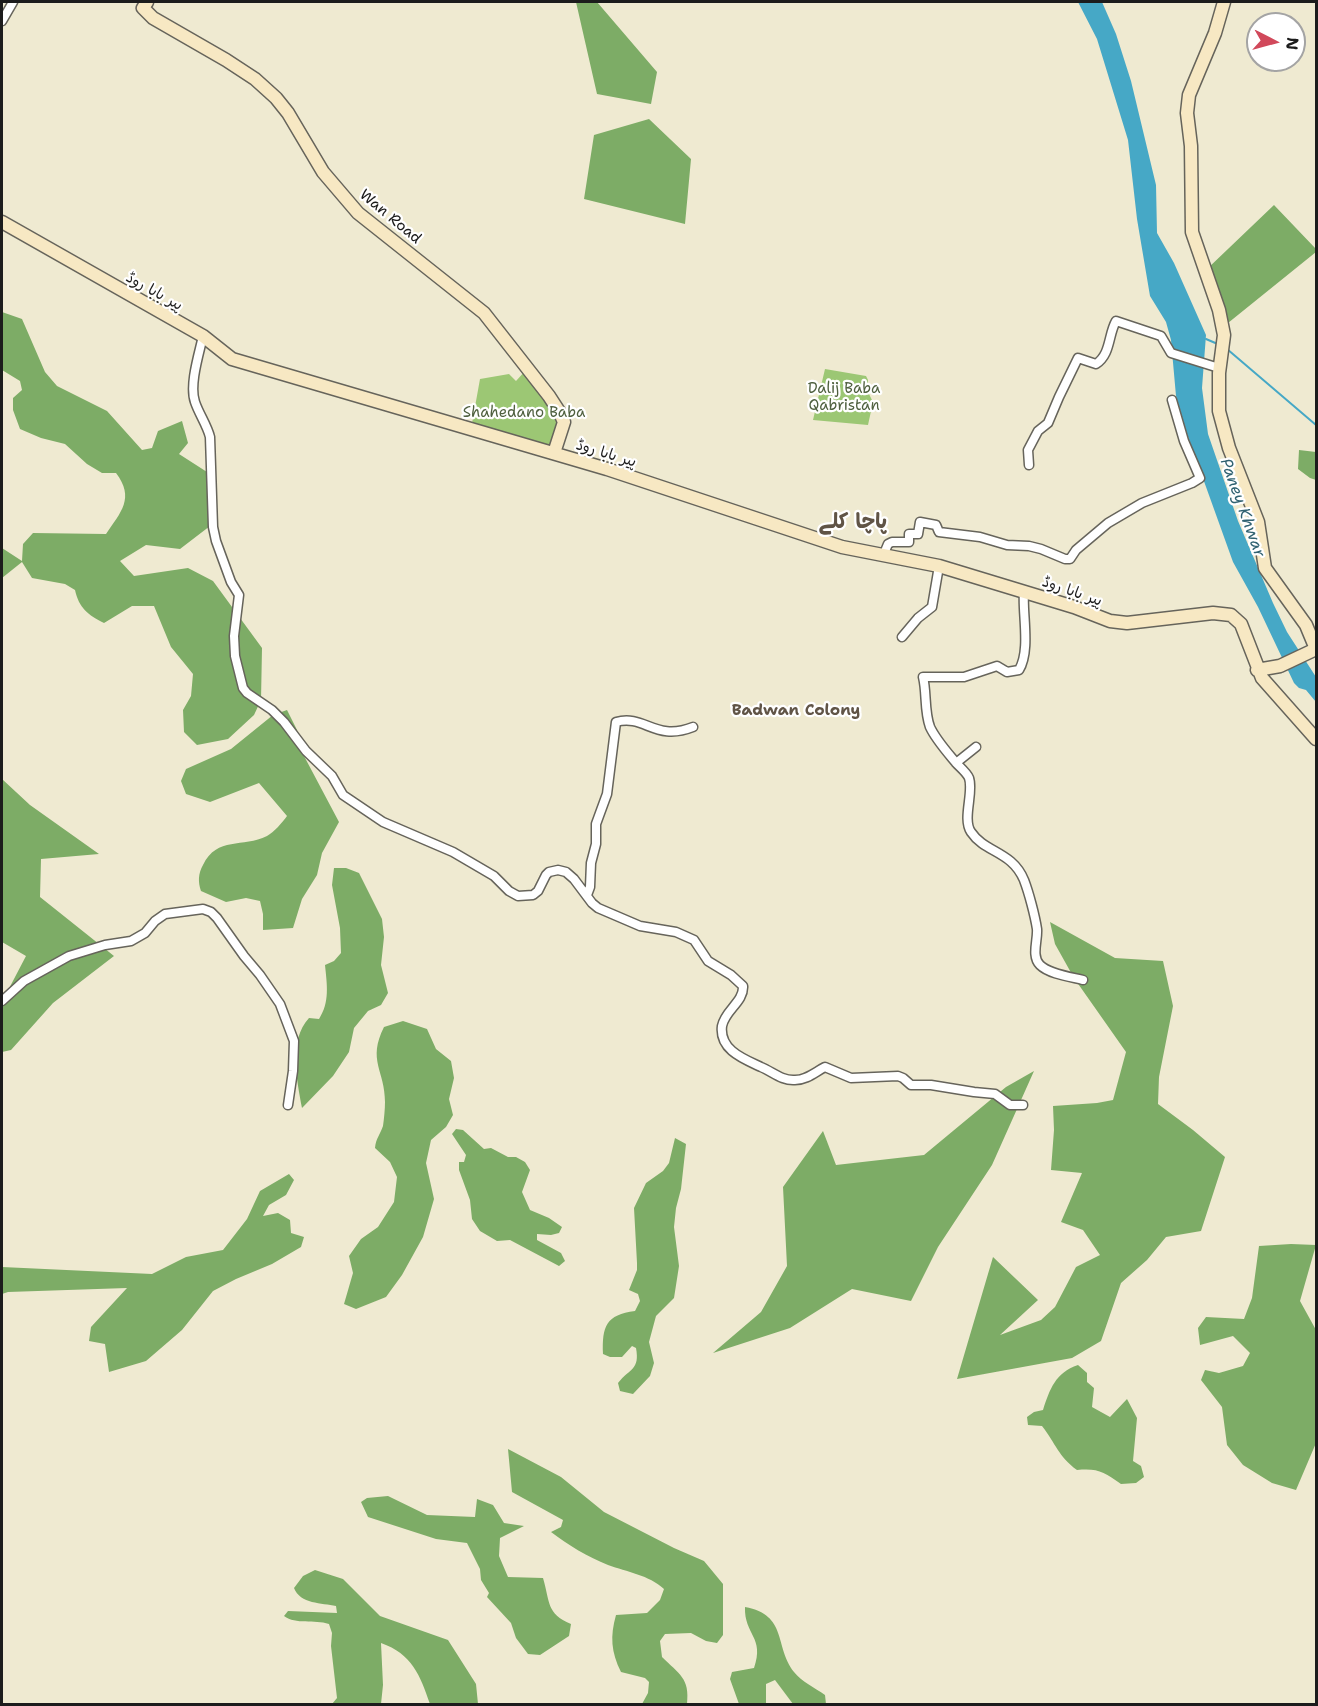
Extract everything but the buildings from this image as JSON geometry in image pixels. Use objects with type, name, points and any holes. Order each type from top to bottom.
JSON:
[{"type":"main road","name":"Wan Road","points":[[147,2],[143,8],[153,18],[226,60],[276,98],[288,113],[323,172],[358,213],[484,313],[560,413],[564,422],[554,453]]},
{"type":"main road","points":[[1224,2],[1215,33],[1187,105],[1191,146],[1192,232],[1219,310],[1224,335],[1219,369],[1219,411],[1228,448],[1258,522],[1265,568],[1306,625],[1316,649],[1280,666],[1257,670],[1269,688],[1317,739]]},
{"type":"main road","name":"پیر بابا روڈ","points":[[2,222],[203,336],[232,359],[554,453],[842,547],[939,566],[1074,607],[1110,621],[1127,623],[1214,614],[1231,615],[1242,624],[1257,670]]},
{"type":"street","points":[[2,21],[13,2]]},
{"type":"street","points":[[1029,465],[1028,450],[1038,430],[1048,423],[1078,358],[1096,364],[1100,362],[1106,352],[1116,321],[1161,336],[1171,353],[1219,369]]},
{"type":"street","points":[[203,336],[196,367],[195,401],[207,425],[210,437],[213,527],[216,541],[231,582],[239,595],[234,636],[239,675],[247,693],[272,710],[284,722],[306,751],[332,776],[343,795],[383,822],[453,852],[494,876],[509,891],[518,896],[533,895],[538,891],[546,875],[558,870],[566,872],[574,879],[598,908],[640,926],[676,932],[694,940],[708,961],[731,975],[743,986],[741,997],[725,1016],[722,1028],[723,1038],[728,1047],[735,1054],[783,1079],[804,1080],[825,1067],[850,1078],[898,1076],[911,1085],[931,1085],[995,1094],[1010,1105],[1023,1105]]},
{"type":"street","points":[[884,556],[888,544],[909,542],[909,534],[918,534],[920,522],[936,525],[939,532],[980,537],[1007,545],[1029,546],[1070,559],[1076,550],[1108,523],[1142,503],[1192,483],[1200,477],[1184,441],[1172,400]]},
{"type":"street","points":[[902,637],[918,618],[932,607],[939,566]]},
{"type":"street","points":[[1024,592],[1026,619],[1023,661],[1019,669],[1007,672],[997,666],[964,677],[923,677],[930,726],[968,776],[970,784],[967,812],[969,829],[977,840],[1007,857],[1023,879],[1037,930],[1036,958],[1040,966],[1083,980]]},
{"type":"street","points":[[587,895],[591,887],[591,862],[596,844],[596,824],[607,794],[616,722],[631,721],[668,733],[680,732],[693,727]]},
{"type":"street","points":[[956,763],[975,747]]},
{"type":"street","points":[[2,1001],[24,981],[69,956],[105,945],[131,941],[146,933],[155,921],[165,914],[203,909],[211,912],[217,918],[280,1004],[294,1041],[293,1071],[288,1105]]},
{"type":"green space","points":[[576,2],[597,2],[657,72],[651,104],[597,94]]},
{"type":"green space","points":[[649,119],[691,159],[685,224],[584,199],[594,135]]},
{"type":"green space","points":[[1274,205],[1316,249],[1316,252],[1228,323],[1206,270]]},
{"type":"green space","points":[[2,312],[22,319],[45,372],[57,386],[107,411],[142,450],[152,448],[158,431],[182,421],[188,443],[179,454],[207,472],[210,526],[180,549],[146,545],[120,561],[134,576],[188,568],[213,581],[262,648],[261,700],[254,715],[228,739],[197,745],[184,732],[183,710],[191,696],[193,674],[171,647],[154,606],[132,606],[104,623],[85,610],[75,590],[65,584],[32,578],[22,562],[2,578],[2,548],[22,561],[23,544],[33,533],[106,534],[121,512],[125,490],[116,473],[102,473],[87,464],[65,444],[41,438],[20,429],[13,410],[13,398],[22,390],[20,381],[2,370]]},
{"type":"green space","name":"Dalij Baba Qabristan","points":[[825,369],[866,376],[867,390],[873,402],[868,425],[813,420]]},
{"type":"green space","name":"Shahedano Baba","points":[[526,370],[560,413],[554,453],[471,429],[480,379],[509,374],[516,381]]},
{"type":"green space","points":[[1299,450],[1316,452],[1316,480],[1298,469]]},
{"type":"green space","points":[[287,710],[297,730],[304,756],[339,822],[322,853],[317,875],[302,899],[293,928],[263,930],[260,901],[246,898],[226,902],[201,891],[199,875],[209,856],[216,850],[223,846],[258,840],[267,836],[287,816],[259,783],[210,802],[186,794],[181,781],[186,769],[231,749],[273,715]]},
{"type":"green space","points":[[2,779],[30,805],[99,854],[41,859],[40,897],[114,956],[53,1003],[11,1050],[2,1052],[2,1000],[26,956],[2,942]]},
{"type":"green space","points":[[334,868],[346,868],[359,873],[382,919],[384,937],[381,965],[388,993],[381,1005],[368,1011],[354,1028],[349,1052],[333,1076],[302,1108],[296,1061],[298,1038],[309,1018],[319,1019],[325,1006],[327,993],[325,965],[334,961],[341,953],[340,928],[332,885]]},
{"type":"green space","points":[[1050,922],[1115,958],[1163,961],[1173,1006],[1159,1077],[1158,1104],[1225,1157],[1201,1231],[1166,1237],[1147,1260],[1121,1283],[1101,1341],[1072,1358],[957,1379],[993,1257],[1038,1300],[1000,1335],[1041,1320],[1055,1307],[1076,1267],[1100,1255],[1083,1230],[1061,1222],[1082,1173],[1051,1170],[1053,1106],[1113,1100],[1126,1052],[1074,978],[1055,944]]},
{"type":"green space","points":[[403,1021],[427,1029],[436,1049],[451,1061],[454,1078],[449,1099],[453,1115],[446,1127],[431,1140],[426,1163],[434,1199],[423,1237],[402,1275],[386,1297],[356,1309],[344,1304],[353,1273],[349,1256],[361,1239],[378,1227],[394,1202],[397,1177],[390,1162],[375,1148],[383,1126],[385,1105],[377,1049],[384,1027]]},
{"type":"green space","points":[[1034,1071],[992,1165],[938,1247],[911,1301],[852,1289],[790,1328],[713,1353],[761,1312],[787,1266],[783,1187],[823,1131],[836,1165],[924,1155],[1006,1087]]},
{"type":"green space","points":[[456,1129],[463,1130],[484,1149],[491,1148],[508,1157],[516,1157],[525,1162],[530,1170],[522,1192],[530,1210],[549,1218],[562,1227],[559,1233],[537,1234],[537,1240],[561,1253],[565,1261],[559,1266],[510,1240],[497,1241],[480,1231],[472,1219],[470,1200],[459,1170],[459,1162],[464,1162],[466,1155],[452,1134]]},
{"type":"green space","points":[[675,1138],[686,1144],[674,1227],[679,1266],[674,1298],[656,1316],[649,1342],[654,1363],[650,1376],[633,1394],[620,1391],[618,1383],[635,1365],[636,1348],[632,1346],[622,1357],[610,1357],[603,1354],[605,1329],[618,1315],[635,1311],[640,1301],[638,1294],[629,1290],[637,1270],[634,1208],[646,1183],[663,1171],[669,1163]]},
{"type":"green space","points":[[289,1174],[294,1180],[286,1195],[269,1205],[263,1216],[278,1213],[290,1220],[291,1233],[304,1237],[301,1247],[272,1264],[213,1291],[182,1330],[146,1361],[109,1372],[105,1344],[89,1341],[91,1327],[127,1288],[2,1294],[2,1267],[152,1274],[186,1257],[223,1250],[247,1219],[260,1191]]},
{"type":"green space","points":[[1316,1245],[1300,1301],[1316,1330],[1316,1443],[1296,1490],[1272,1483],[1243,1465],[1227,1445],[1222,1407],[1201,1380],[1205,1370],[1219,1373],[1243,1366],[1250,1353],[1233,1336],[1200,1345],[1198,1328],[1206,1317],[1244,1319],[1252,1298],[1259,1246]]},
{"type":"green space","points":[[1078,1365],[1087,1373],[1087,1382],[1094,1388],[1092,1407],[1110,1417],[1127,1399],[1137,1418],[1133,1461],[1141,1466],[1144,1477],[1136,1483],[1121,1484],[1100,1472],[1077,1470],[1061,1455],[1042,1426],[1028,1425],[1027,1417],[1043,1410],[1051,1389],[1059,1377]]},
{"type":"green space","points":[[508,1449],[561,1477],[604,1512],[704,1561],[723,1584],[723,1635],[717,1643],[706,1641],[691,1633],[665,1634],[660,1641],[662,1657],[685,1682],[687,1704],[642,1704],[648,1693],[649,1682],[645,1678],[621,1672],[613,1651],[612,1637],[616,1615],[647,1613],[660,1600],[664,1589],[645,1577],[593,1558],[551,1532],[561,1527],[563,1520],[512,1492]]},
{"type":"green space","points":[[388,1496],[427,1515],[475,1517],[477,1499],[493,1505],[504,1523],[524,1526],[500,1538],[499,1556],[508,1577],[543,1578],[553,1611],[571,1624],[569,1636],[540,1655],[528,1654],[516,1638],[511,1623],[487,1597],[489,1593],[481,1580],[480,1569],[467,1543],[436,1539],[368,1517],[361,1502],[367,1498]]},
{"type":"green space","points":[[315,1570],[343,1579],[380,1616],[448,1640],[476,1684],[478,1704],[430,1704],[418,1675],[407,1659],[381,1643],[383,1685],[381,1704],[332,1704],[337,1698],[331,1646],[332,1633],[329,1624],[294,1620],[284,1616],[288,1611],[337,1613],[336,1606],[306,1600],[294,1588],[303,1576]]},
{"type":"green space","points":[[745,1607],[759,1611],[774,1624],[794,1672],[825,1695],[826,1704],[793,1704],[775,1680],[766,1684],[766,1704],[739,1704],[730,1679],[732,1672],[754,1668],[757,1658],[756,1642],[748,1624]]},
{"type":"water","points":[[1078,2],[1102,2],[1116,34],[1131,81],[1156,185],[1157,233],[1174,263],[1206,335],[1202,388],[1208,434],[1238,521],[1273,603],[1287,632],[1316,677],[1316,702],[1306,690],[1294,683],[1258,607],[1233,562],[1187,434],[1176,396],[1171,340],[1166,322],[1150,296],[1137,219],[1128,140],[1097,39]]},
{"type":"waterway","points":[[1206,339],[1220,345]]},
{"type":"waterway","points":[[1227,349],[1316,425]]},
{"type":"district","name":"پاچا کلے","points":[[853,523]]},
{"type":"district","name":"Badwan Colony","points":[[796,711]]},
{"type":"water label","name":"Paney Khwar","points":[[1242,508]]}]
